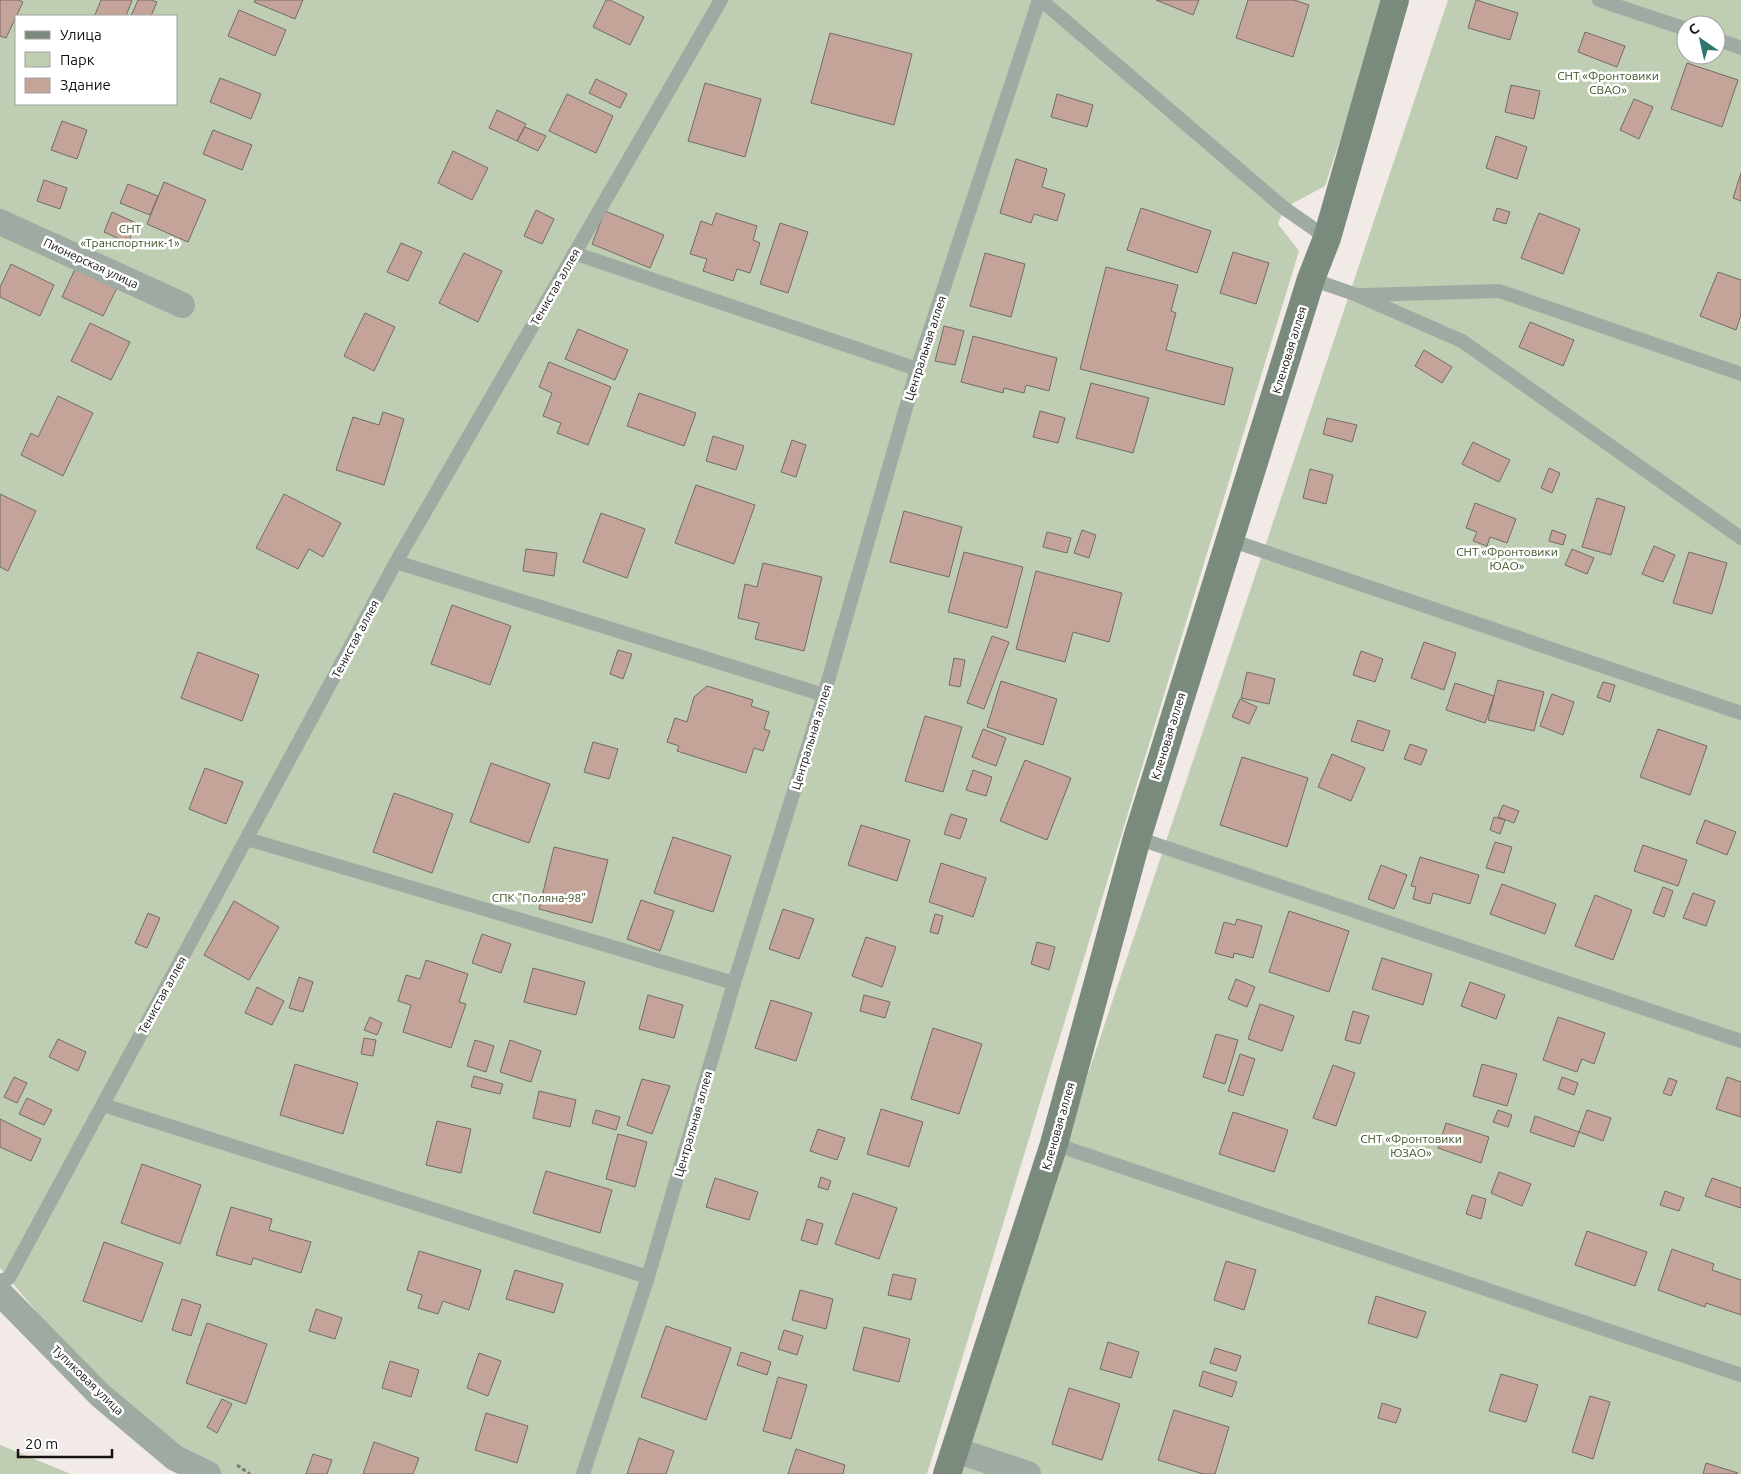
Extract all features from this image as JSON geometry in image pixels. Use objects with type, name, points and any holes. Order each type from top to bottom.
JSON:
[{"type":"street","name":"Кленовая аллея","points":[[951,1462],[1054,1144],[1137,838],[1311,279],[1327,238],[1395,0]]},
{"type":"street","name":"Пионерская улица","points":[[0,222],[182,305]]},
{"type":"street","name":"Тупиковая улица","points":[[0,1293],[100,1394],[175,1458],[208,1474]]},
{"type":"street","points":[[951,1462],[1028,1474]]},
{"type":"lane","name":"Тенистая аллея","points":[[0,1281],[9,1278],[396,562],[721,0]]},
{"type":"lane","points":[[1040,0],[1284,208],[1327,238]]},
{"type":"lane","name":"Центральная аллея","points":[[583,1474],[648,1277],[734,983],[824,695],[917,370],[1040,0]]},
{"type":"lane","points":[[1599,0],[1676,26]]},
{"type":"lane","points":[[1726,43],[1741,48]]},
{"type":"lane","points":[[574,253],[917,370]]},
{"type":"lane","points":[[1311,279],[1357,295],[1462,341],[1741,538]]},
{"type":"lane","points":[[1357,295],[1499,291],[1741,374]]},
{"type":"lane","points":[[1230,540],[1741,712]]},
{"type":"lane","points":[[396,562],[824,695]]},
{"type":"lane","points":[[1137,838],[1741,1041]]},
{"type":"lane","points":[[247,839],[734,983]]},
{"type":"lane","points":[[102,1105],[648,1277]]},
{"type":"lane","points":[[1054,1144],[1741,1376]]},
{"type":"green space","name":"СПК \"Поляна-98\"","points":[[0,0],[1386,0],[1325,186],[1284,208],[1278,224],[1299,251],[927,1474],[221,1474],[210,1469],[92,1378],[0,1268]]},
{"type":"green space","points":[[1448,0],[1741,0],[1741,1474],[954,1474]]},
{"type":"green space","points":[[0,1445],[71,1474],[0,1474]]},
{"type":"building","points":[[0,0],[19,0],[23,2],[17,15],[15,15],[6,38],[0,36]]},
{"type":"building","points":[[101,0],[132,0],[126,15],[95,15]]},
{"type":"building","points":[[138,0],[157,2],[151,15],[131,15]]},
{"type":"building","points":[[255,0],[303,0],[295,19],[254,2]]},
{"type":"building","points":[[606,0],[610,0],[644,17],[630,45],[593,27]]},
{"type":"building","points":[[1156,0],[1199,0],[1193,15]]},
{"type":"building","points":[[1248,0],[1294,0],[1309,5],[1293,57],[1236,38]]},
{"type":"building","points":[[1476,0],[1518,13],[1510,40],[1468,28]]},
{"type":"building","points":[[239,10],[286,30],[275,56],[228,36]]},
{"type":"building","points":[[1585,32],[1625,46],[1617,67],[1578,52]]},
{"type":"building","points":[[830,33],[912,54],[894,125],[811,103]]},
{"type":"building","points":[[1686,65],[1693,65],[1738,80],[1722,127],[1671,109]]},
{"type":"building","points":[[220,78],[261,94],[251,119],[210,102]]},
{"type":"building","points":[[596,79],[627,94],[620,108],[589,93]]},
{"type":"building","points":[[705,83],[761,99],[745,157],[688,141]]},
{"type":"building","points":[[1511,85],[1540,91],[1534,119],[1505,112]]},
{"type":"building","points":[[567,94],[613,116],[596,153],[549,131]]},
{"type":"building","points":[[1057,94],[1093,105],[1087,127],[1051,117]]},
{"type":"building","points":[[1634,99],[1653,107],[1639,139],[1620,130]]},
{"type":"building","points":[[497,110],[526,124],[517,141],[489,128]]},
{"type":"building","points":[[62,121],[87,130],[77,159],[51,150]]},
{"type":"building","points":[[525,127],[546,136],[538,151],[517,141]]},
{"type":"building","points":[[213,130],[252,145],[242,170],[203,154]]},
{"type":"building","points":[[1496,136],[1527,147],[1517,179],[1486,168]]},
{"type":"building","points":[[453,151],[488,168],[472,200],[438,183]]},
{"type":"building","points":[[1016,159],[1047,169],[1042,187],[1065,194],[1057,221],[1034,214],[1031,223],[1000,213]]},
{"type":"building","points":[[1741,173],[1741,201],[1733,198]]},
{"type":"building","points":[[44,180],[67,188],[60,209],[37,201]]},
{"type":"building","points":[[164,182],[206,200],[188,242],[147,224]]},
{"type":"building","points":[[128,184],[158,196],[150,215],[120,203]]},
{"type":"building","points":[[1141,208],[1211,231],[1197,273],[1127,250]]},
{"type":"building","points":[[1497,208],[1510,212],[1506,224],[1493,220]]},
{"type":"building","points":[[536,210],[554,219],[542,244],[524,236]]},
{"type":"building","points":[[605,211],[664,235],[650,268],[592,244]]},
{"type":"building","points":[[112,212],[136,223],[128,243],[104,232]]},
{"type":"building","points":[[716,213],[757,226],[753,240],[760,243],[750,273],[737,269],[733,281],[703,271],[707,259],[690,254],[701,221],[712,225]]},
{"type":"building","points":[[1539,213],[1580,229],[1563,274],[1521,258]]},
{"type":"building","points":[[780,223],[808,232],[788,293],[760,284]]},
{"type":"building","points":[[401,243],[422,252],[408,281],[387,272]]},
{"type":"building","points":[[1233,252],[1269,263],[1256,304],[1220,293]]},
{"type":"building","points":[[464,253],[502,271],[478,322],[439,303]]},
{"type":"building","points":[[985,253],[1025,264],[1011,317],[970,306]]},
{"type":"building","points":[[11,264],[54,285],[40,316],[0,297],[0,287]]},
{"type":"building","points":[[76,267],[118,286],[103,316],[62,297]]},
{"type":"building","points":[[1106,267],[1178,285],[1171,311],[1176,313],[1166,350],[1233,368],[1224,405],[1080,369]]},
{"type":"building","points":[[1718,272],[1741,280],[1741,315],[1736,330],[1700,316]]},
{"type":"building","points":[[365,313],[395,327],[374,371],[344,356]]},
{"type":"building","points":[[1530,322],[1574,340],[1563,366],[1519,347]]},
{"type":"building","points":[[90,323],[130,342],[111,380],[71,361]]},
{"type":"building","points":[[944,326],[964,331],[955,365],[935,361]]},
{"type":"building","points":[[578,329],[628,350],[615,380],[565,359]]},
{"type":"building","points":[[973,336],[1057,358],[1049,391],[1026,385],[1024,393],[1004,388],[1003,393],[961,382]]},
{"type":"building","points":[[1424,350],[1452,367],[1442,383],[1415,366]]},
{"type":"building","points":[[549,362],[611,387],[588,445],[557,433],[561,423],[543,416],[552,393],[539,387]]},
{"type":"building","points":[[1091,383],[1149,398],[1133,453],[1076,438]]},
{"type":"building","points":[[639,393],[696,413],[684,446],[627,426]]},
{"type":"building","points":[[58,396],[93,413],[63,476],[21,455],[31,433],[38,437]]},
{"type":"building","points":[[1040,411],[1065,418],[1058,443],[1033,437]]},
{"type":"building","points":[[383,412],[404,419],[384,485],[336,470],[353,417],[379,425]]},
{"type":"building","points":[[1327,418],[1357,425],[1352,442],[1323,434]]},
{"type":"building","points":[[713,436],[744,446],[736,470],[706,461]]},
{"type":"building","points":[[792,440],[806,445],[796,477],[781,472]]},
{"type":"building","points":[[1473,442],[1510,460],[1499,482],[1462,464]]},
{"type":"building","points":[[1549,468],[1560,473],[1552,493],[1541,488]]},
{"type":"building","points":[[1310,469],[1333,475],[1326,504],[1303,498]]},
{"type":"building","points":[[696,485],[755,505],[734,564],[675,543]]},
{"type":"building","points":[[0,494],[36,511],[8,571],[0,567]]},
{"type":"building","points":[[284,494],[341,523],[323,557],[309,549],[298,569],[256,548]]},
{"type":"building","points":[[1597,498],[1625,507],[1611,555],[1582,547]]},
{"type":"building","points":[[1475,503],[1516,519],[1507,543],[1490,537],[1487,546],[1473,541],[1477,532],[1466,528]]},
{"type":"building","points":[[904,511],[962,527],[949,577],[890,562]]},
{"type":"building","points":[[601,513],[645,529],[627,578],[583,562]]},
{"type":"building","points":[[1082,530],[1096,535],[1089,558],[1074,553]]},
{"type":"building","points":[[1552,530],[1566,535],[1563,545],[1549,541]]},
{"type":"building","points":[[1047,532],[1071,538],[1067,553],[1043,547]]},
{"type":"building","points":[[1654,546],[1675,555],[1663,582],[1642,574]]},
{"type":"building","points":[[526,549],[557,553],[554,576],[523,571]]},
{"type":"building","points":[[1572,549],[1594,558],[1587,574],[1565,565]]},
{"type":"building","points":[[964,552],[1023,567],[1007,628],[948,612]]},
{"type":"building","points":[[1689,552],[1727,563],[1712,614],[1673,603]]},
{"type":"building","points":[[763,563],[822,577],[804,651],[755,639],[759,623],[738,618],[745,584],[757,587]]},
{"type":"building","points":[[1036,571],[1122,593],[1109,642],[1073,632],[1065,662],[1016,649]]},
{"type":"building","points":[[452,605],[511,626],[490,685],[431,664]]},
{"type":"building","points":[[992,636],[1009,642],[984,709],[967,703]]},
{"type":"building","points":[[1424,642],[1456,653],[1444,690],[1411,678]]},
{"type":"building","points":[[618,650],[632,654],[623,679],[610,674]]},
{"type":"building","points":[[1361,651],[1383,659],[1375,682],[1353,675]]},
{"type":"building","points":[[198,652],[259,675],[242,721],[181,698]]},
{"type":"building","points":[[954,658],[965,660],[960,687],[949,685]]},
{"type":"building","points":[[1247,672],[1275,679],[1269,704],[1241,698]]},
{"type":"building","points":[[1498,680],[1544,692],[1534,731],[1488,720]]},
{"type":"building","points":[[1001,681],[1057,699],[1043,745],[987,727]]},
{"type":"building","points":[[1603,682],[1615,685],[1610,702],[1597,697]]},
{"type":"building","points":[[1455,683],[1494,696],[1485,723],[1446,710]]},
{"type":"building","points":[[707,686],[753,700],[751,706],[769,712],[764,729],[770,731],[763,751],[754,748],[746,773],[677,751],[679,746],[667,742],[675,718],[687,722],[694,697]]},
{"type":"building","points":[[1552,694],[1574,702],[1563,735],[1540,726]]},
{"type":"building","points":[[1240,699],[1257,707],[1249,724],[1232,717]]},
{"type":"building","points":[[925,716],[962,727],[943,792],[905,781]]},
{"type":"building","points":[[1358,720],[1390,731],[1383,751],[1351,741]]},
{"type":"building","points":[[983,729],[1006,738],[996,766],[972,757]]},
{"type":"building","points":[[1658,729],[1707,746],[1690,795],[1640,777]]},
{"type":"building","points":[[593,742],[618,749],[609,779],[584,772]]},
{"type":"building","points":[[1410,744],[1427,750],[1421,765],[1404,759]]},
{"type":"building","points":[[1332,754],[1365,768],[1351,801],[1318,787]]},
{"type":"building","points":[[1242,757],[1308,778],[1287,847],[1220,825]]},
{"type":"building","points":[[1025,760],[1071,778],[1047,840],[1000,821]]},
{"type":"building","points":[[491,763],[550,784],[529,843],[470,822]]},
{"type":"building","points":[[205,768],[243,782],[226,824],[189,809]]},
{"type":"building","points":[[973,770],[992,777],[986,796],[966,790]]},
{"type":"building","points":[[394,793],[453,814],[432,873],[373,852]]},
{"type":"building","points":[[1503,805],[1519,811],[1514,823],[1498,817]]},
{"type":"building","points":[[951,814],[967,819],[960,839],[944,834]]},
{"type":"building","points":[[1494,817],[1505,820],[1500,834],[1490,830]]},
{"type":"building","points":[[1705,820],[1736,832],[1727,855],[1696,843]]},
{"type":"building","points":[[861,825],[910,840],[897,881],[848,865]]},
{"type":"building","points":[[673,837],[731,856],[713,912],[654,893]]},
{"type":"building","points":[[1495,842],[1512,847],[1504,873],[1486,868]]},
{"type":"building","points":[[1643,845],[1687,860],[1678,886],[1634,871]]},
{"type":"building","points":[[554,847],[608,860],[592,923],[539,909]]},
{"type":"building","points":[[1420,857],[1479,875],[1470,904],[1433,893],[1430,904],[1413,899],[1416,887],[1411,886]]},
{"type":"building","points":[[941,863],[986,878],[973,917],[929,902]]},
{"type":"building","points":[[1381,865],[1407,875],[1394,909],[1368,899]]},
{"type":"building","points":[[1502,884],[1556,904],[1545,934],[1490,914]]},
{"type":"building","points":[[1663,887],[1673,891],[1664,917],[1653,913]]},
{"type":"building","points":[[1693,893],[1715,901],[1706,926],[1683,918]]},
{"type":"building","points":[[1595,895],[1632,910],[1613,960],[1575,946]]},
{"type":"building","points":[[641,900],[674,911],[660,951],[627,939]]},
{"type":"building","points":[[234,901],[279,927],[249,980],[204,955]]},
{"type":"building","points":[[783,909],[814,919],[799,959],[769,949]]},
{"type":"building","points":[[1289,911],[1349,931],[1329,992],[1269,972]]},
{"type":"building","points":[[148,913],[160,918],[147,948],[135,943]]},
{"type":"building","points":[[935,914],[943,916],[938,934],[930,932]]},
{"type":"building","points":[[1237,919],[1262,926],[1253,958],[1234,953],[1233,958],[1215,953],[1224,922],[1235,925]]},
{"type":"building","points":[[482,934],[511,944],[501,973],[472,963]]},
{"type":"building","points":[[866,937],[896,947],[882,987],[852,976]]},
{"type":"building","points":[[1037,942],[1055,947],[1049,970],[1031,964]]},
{"type":"building","points":[[1382,958],[1432,974],[1423,1005],[1372,989]]},
{"type":"building","points":[[426,960],[468,974],[459,1002],[466,1004],[451,1048],[403,1032],[411,1005],[398,1001],[406,975],[420,979]]},
{"type":"building","points":[[533,968],[585,982],[576,1015],[524,1002]]},
{"type":"building","points":[[299,977],[313,982],[303,1012],[289,1008]]},
{"type":"building","points":[[1236,979],[1255,987],[1247,1007],[1228,999]]},
{"type":"building","points":[[1470,982],[1505,995],[1496,1019],[1461,1006]]},
{"type":"building","points":[[257,987],[284,1001],[272,1025],[245,1013]]},
{"type":"building","points":[[648,995],[683,1005],[674,1038],[639,1029]]},
{"type":"building","points":[[864,995],[890,1002],[885,1018],[860,1011]]},
{"type":"building","points":[[771,1000],[812,1013],[796,1061],[755,1048]]},
{"type":"building","points":[[1260,1004],[1294,1016],[1282,1051],[1248,1039]]},
{"type":"building","points":[[1353,1011],[1369,1016],[1360,1044],[1345,1040]]},
{"type":"building","points":[[370,1017],[382,1023],[377,1035],[364,1030]]},
{"type":"building","points":[[1558,1017],[1605,1033],[1594,1064],[1582,1059],[1577,1072],[1543,1060]]},
{"type":"building","points":[[933,1028],[982,1044],[959,1114],[911,1099]]},
{"type":"building","points":[[1216,1034],[1238,1040],[1225,1084],[1203,1077]]},
{"type":"building","points":[[364,1038],[376,1040],[373,1056],[361,1054]]},
{"type":"building","points":[[58,1039],[86,1052],[78,1071],[49,1057]]},
{"type":"building","points":[[475,1040],[494,1046],[486,1072],[467,1066]]},
{"type":"building","points":[[510,1040],[541,1051],[531,1082],[500,1072]]},
{"type":"building","points":[[1240,1054],[1255,1059],[1243,1096],[1228,1091]]},
{"type":"building","points":[[295,1064],[358,1083],[343,1134],[280,1115]]},
{"type":"building","points":[[1482,1064],[1517,1074],[1507,1106],[1473,1096]]},
{"type":"building","points":[[1333,1065],[1355,1073],[1336,1126],[1313,1118]]},
{"type":"building","points":[[474,1076],[503,1084],[500,1094],[471,1087]]},
{"type":"building","points":[[14,1077],[27,1083],[17,1103],[4,1097]]},
{"type":"building","points":[[1562,1077],[1578,1083],[1574,1095],[1558,1089]]},
{"type":"building","points":[[1727,1077],[1741,1082],[1741,1117],[1716,1109]]},
{"type":"building","points":[[1669,1078],[1677,1081],[1671,1096],[1663,1093]]},
{"type":"building","points":[[642,1079],[670,1086],[652,1134],[627,1125]]},
{"type":"building","points":[[539,1091],[576,1100],[570,1127],[533,1118]]},
{"type":"building","points":[[27,1098],[52,1110],[44,1125],[19,1114]]},
{"type":"building","points":[[881,1109],[923,1122],[909,1167],[867,1154]]},
{"type":"building","points":[[596,1110],[620,1117],[616,1130],[592,1123]]},
{"type":"building","points":[[1498,1110],[1512,1115],[1508,1127],[1493,1122]]},
{"type":"building","points":[[1587,1110],[1611,1118],[1603,1141],[1579,1132]]},
{"type":"building","points":[[1233,1112],[1288,1130],[1274,1172],[1219,1154]]},
{"type":"building","points":[[1535,1116],[1579,1132],[1574,1147],[1530,1132]]},
{"type":"building","points":[[0,1119],[41,1139],[31,1161],[0,1147]]},
{"type":"building","points":[[437,1121],[471,1129],[461,1173],[426,1165]]},
{"type":"building","points":[[1446,1123],[1489,1137],[1481,1163],[1438,1148]]},
{"type":"building","points":[[818,1129],[845,1138],[837,1160],[810,1151]]},
{"type":"building","points":[[618,1134],[647,1142],[635,1187],[606,1179]]},
{"type":"building","points":[[142,1164],[201,1185],[180,1244],[121,1223]]},
{"type":"building","points":[[546,1171],[612,1190],[600,1233],[533,1213]]},
{"type":"building","points":[[1499,1172],[1531,1184],[1522,1206],[1491,1193]]},
{"type":"building","points":[[821,1177],[831,1181],[828,1190],[818,1187]]},
{"type":"building","points":[[715,1178],[758,1192],[749,1220],[706,1207]]},
{"type":"building","points":[[1712,1178],[1741,1188],[1741,1208],[1705,1196]]},
{"type":"building","points":[[1665,1191],[1684,1198],[1679,1211],[1660,1205]]},
{"type":"building","points":[[853,1193],[897,1208],[879,1259],[835,1244]]},
{"type":"building","points":[[1472,1195],[1486,1199],[1481,1219],[1466,1214]]},
{"type":"building","points":[[231,1207],[272,1219],[269,1230],[311,1242],[301,1273],[253,1258],[251,1265],[216,1255]]},
{"type":"building","points":[[807,1219],[823,1224],[817,1245],[801,1240]]},
{"type":"building","points":[[1587,1231],[1647,1252],[1635,1286],[1575,1265]]},
{"type":"building","points":[[104,1242],[163,1263],[142,1322],[83,1301]]},
{"type":"building","points":[[1672,1249],[1714,1264],[1712,1270],[1741,1280],[1741,1315],[1706,1303],[1705,1307],[1658,1290]]},
{"type":"building","points":[[419,1251],[481,1270],[469,1310],[443,1301],[438,1314],[418,1308],[422,1295],[407,1290]]},
{"type":"building","points":[[1226,1261],[1256,1270],[1244,1310],[1214,1300]]},
{"type":"building","points":[[515,1270],[563,1284],[554,1313],[506,1299]]},
{"type":"building","points":[[893,1274],[916,1279],[911,1300],[888,1295]]},
{"type":"building","points":[[800,1290],[833,1299],[826,1329],[792,1320]]},
{"type":"building","points":[[1376,1296],[1426,1312],[1417,1338],[1368,1323]]},
{"type":"building","points":[[182,1299],[201,1305],[191,1336],[172,1330]]},
{"type":"building","points":[[316,1309],[342,1318],[335,1339],[309,1331]]},
{"type":"building","points":[[207,1323],[267,1344],[246,1404],[186,1383]]},
{"type":"building","points":[[666,1326],[731,1348],[706,1420],[641,1397]]},
{"type":"building","points":[[864,1327],[910,1339],[899,1382],[853,1370]]},
{"type":"building","points":[[784,1330],[803,1336],[797,1355],[778,1349]]},
{"type":"building","points":[[1108,1342],[1139,1352],[1131,1378],[1100,1369]]},
{"type":"building","points":[[1215,1348],[1241,1356],[1236,1371],[1210,1363]]},
{"type":"building","points":[[741,1352],[771,1362],[767,1375],[737,1365]]},
{"type":"building","points":[[479,1353],[501,1361],[488,1396],[467,1388]]},
{"type":"building","points":[[390,1361],[419,1370],[411,1397],[382,1388]]},
{"type":"building","points":[[1203,1371],[1237,1382],[1232,1397],[1199,1386]]},
{"type":"building","points":[[1501,1374],[1538,1385],[1526,1422],[1489,1411]]},
{"type":"building","points":[[778,1377],[807,1385],[791,1439],[763,1431]]},
{"type":"building","points":[[1069,1388],[1120,1404],[1102,1460],[1052,1444]]},
{"type":"building","points":[[1590,1396],[1610,1402],[1593,1459],[1572,1452]]},
{"type":"building","points":[[222,1399],[232,1404],[217,1433],[207,1427]]},
{"type":"building","points":[[1382,1403],[1401,1409],[1396,1423],[1378,1418]]},
{"type":"building","points":[[1174,1410],[1229,1427],[1215,1474],[1203,1474],[1158,1460]]},
{"type":"building","points":[[486,1413],[528,1426],[517,1463],[475,1450]]},
{"type":"building","points":[[639,1438],[674,1451],[666,1474],[627,1474]]},
{"type":"building","points":[[374,1442],[419,1458],[413,1474],[363,1474]]},
{"type":"building","points":[[796,1449],[845,1465],[843,1474],[788,1474]]},
{"type":"building","points":[[313,1454],[332,1460],[327,1474],[306,1474]]},
{"type":"building","points":[[1706,1463],[1738,1473],[1703,1474]]},
{"type":"park label","name":"СНТ «Фронтовики СВАО»","points":[[1608,82]]},
{"type":"park label","name":"СНТ «Транспортник-1»","points":[[130,235]]},
{"type":"park label","name":"СНТ «Фронтовики ЮАО»","points":[[1507,558]]},
{"type":"park label","name":"СНТ «Фронтовики ЮЗАО»","points":[[1411,1145]]}]
